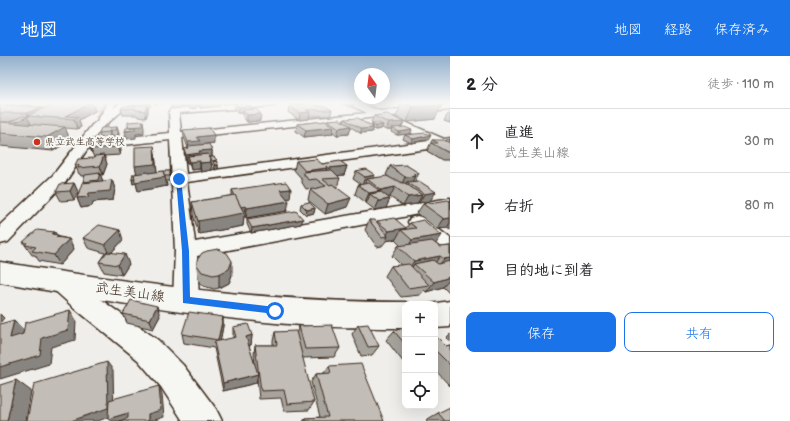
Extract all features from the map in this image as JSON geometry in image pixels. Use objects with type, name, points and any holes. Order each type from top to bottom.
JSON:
[{"type":"street","points":[[0,237],[59,179],[103,120]]},
{"type":"street","points":[[101,123],[105,120]]},
{"type":"street","points":[[175,120],[186,251],[186,300]]},
{"type":"street","points":[[83,145],[321,120]]},
{"type":"street","points":[[394,120],[447,143]]},
{"type":"street","points":[[179,179],[447,143]]},
{"type":"street","points":[[186,251],[450,204]]},
{"type":"street","points":[[405,212],[450,249]]},
{"type":"street","name":"武生美山線","points":[[0,272],[112,290],[275,311],[402,315]]},
{"type":"street","points":[[60,281],[81,299],[148,350],[172,376],[204,421]]},
{"type":"street","points":[[438,315],[450,314]]},
{"type":"building","points":[[14,120],[20,120],[13,123],[7,123]]},
{"type":"building","points":[[327,120],[341,120],[351,126],[339,128]]},
{"type":"building","points":[[346,120],[361,120],[374,126],[371,127],[373,128],[362,129]]},
{"type":"building","points":[[383,120],[400,120],[404,122],[389,123]]},
{"type":"building","points":[[143,121],[143,126],[128,127],[128,122]]},
{"type":"building","points":[[325,121],[334,127],[306,130],[297,124]]},
{"type":"building","points":[[0,122],[65,127],[47,137],[0,133]]},
{"type":"building","points":[[372,123],[378,123],[383,125],[376,126]]},
{"type":"building","points":[[117,127],[116,130],[99,133],[101,128]]},
{"type":"building","points":[[135,127],[135,130],[125,131],[126,128]]},
{"type":"building","points":[[405,127],[412,130],[399,132],[392,128]]},
{"type":"building","points":[[209,128],[214,135],[197,137],[200,141],[188,142],[183,130]]},
{"type":"building","points":[[425,133],[431,135],[413,139],[405,135]]},
{"type":"building","points":[[110,137],[109,142],[89,145],[91,139]]},
{"type":"building","points":[[432,140],[444,140],[450,143],[450,152],[447,152],[431,143],[438,143]]},
{"type":"building","points":[[119,142],[117,147],[91,149],[93,145],[100,145],[101,143]]},
{"type":"building","points":[[209,144],[212,150],[199,151],[200,153],[186,155],[184,149],[189,148],[188,146]]},
{"type":"building","points":[[154,146],[155,164],[135,166],[135,147]]},
{"type":"building","points":[[208,154],[211,162],[190,162],[188,156]]},
{"type":"building","points":[[104,155],[100,166],[78,168],[79,165],[75,165],[78,159],[94,158],[95,156]]},
{"type":"building","points":[[210,157],[214,157],[217,160],[212,161]]},
{"type":"building","points":[[316,159],[322,164],[340,161],[347,166],[329,168],[326,166],[327,168],[305,171],[296,161]]},
{"type":"building","points":[[216,161],[218,165],[215,165],[213,162]]},
{"type":"building","points":[[406,165],[419,173],[413,174],[415,176],[405,177],[390,166]]},
{"type":"building","points":[[366,169],[375,175],[365,177],[356,171]]},
{"type":"building","points":[[332,170],[340,178],[322,179],[330,185],[332,184],[351,198],[328,204],[310,190],[326,186],[316,179],[308,180],[303,172]]},
{"type":"building","points":[[163,171],[165,177],[135,182],[134,174]]},
{"type":"building","points":[[163,171],[170,171],[170,176],[165,176]]},
{"type":"building","points":[[100,173],[98,180],[83,182],[85,175]]},
{"type":"building","points":[[387,176],[405,183],[422,195],[408,197],[395,187],[381,190],[367,179]]},
{"type":"building","points":[[112,180],[110,191],[89,193],[88,197],[77,198],[82,183]]},
{"type":"building","points":[[419,181],[436,192],[424,194],[407,182]]},
{"type":"building","points":[[286,182],[291,189],[280,190],[289,201],[247,208],[246,206],[241,207],[232,190]]},
{"type":"building","points":[[74,183],[70,191],[56,192],[60,184]]},
{"type":"building","points":[[369,183],[380,191],[369,193],[358,185]]},
{"type":"building","points":[[381,192],[390,199],[379,201],[370,194]]},
{"type":"building","points":[[235,195],[244,213],[198,221],[192,202]]},
{"type":"building","points":[[448,200],[450,201],[450,218],[444,219],[423,204]]},
{"type":"building","points":[[309,202],[315,208],[307,210],[301,204]]},
{"type":"building","points":[[296,211],[303,219],[252,228],[247,219]]},
{"type":"building","points":[[394,218],[406,228],[389,231],[377,221]]},
{"type":"building","points":[[369,220],[375,220],[388,236],[382,237]]},
{"type":"building","points":[[423,220],[442,235],[412,240],[401,230],[416,228],[410,223]]},
{"type":"building","points":[[99,225],[120,230],[105,245],[83,238]]},
{"type":"building","points":[[37,230],[55,232],[52,234],[58,235],[56,237],[69,239],[54,255],[32,251],[36,247],[25,245],[27,243],[23,242]]},
{"type":"building","points":[[432,241],[440,247],[450,246],[450,258],[444,259],[440,256],[414,261],[398,246]]},
{"type":"building","points":[[218,249],[227,253],[232,261],[229,269],[213,275],[202,272],[197,265],[197,260],[202,253]]},
{"type":"building","points":[[107,252],[125,254],[118,265],[99,262]]},
{"type":"building","points":[[433,260],[438,264],[450,261],[450,277],[434,282],[414,264]]},
{"type":"building","points":[[409,264],[429,285],[408,288],[391,266]]},
{"type":"building","points":[[131,300],[157,306],[150,320],[123,314]]},
{"type":"building","points":[[70,310],[68,330],[42,338],[40,355],[0,367],[0,324],[14,320],[10,338],[23,334],[25,323]]},
{"type":"building","points":[[189,312],[223,317],[218,340],[182,334]]},
{"type":"building","points":[[248,324],[252,335],[246,337],[258,374],[223,383],[214,342],[236,337],[233,327]]},
{"type":"building","points":[[368,324],[379,346],[368,347],[358,325]]},
{"type":"building","points":[[332,325],[340,348],[305,349],[299,326]]},
{"type":"building","points":[[402,328],[402,340],[394,331]]},
{"type":"building","points":[[296,331],[314,402],[287,404],[284,390],[261,391],[255,345],[277,345],[275,332]]},
{"type":"building","points":[[438,338],[446,346],[450,345],[450,365],[438,353]]},
{"type":"building","points":[[107,362],[108,408],[71,421],[27,421],[34,384]]},
{"type":"building","points":[[361,364],[384,421],[306,421],[306,418],[328,417],[316,374],[331,373],[329,366]]},
{"type":"building","points":[[16,380],[7,421],[0,421],[0,385]]},
{"type":"building","points":[[159,386],[161,410],[148,414],[148,421],[119,421],[128,418],[128,413],[108,419],[109,400]]},
{"type":"building","points":[[450,407],[450,421],[445,421],[438,413]]},
{"type":"place","name":"県立武生高等学校","points":[[37,142]]},
{"type":"route","points":[[179,179],[186,251],[186,300],[275,311]]}]
